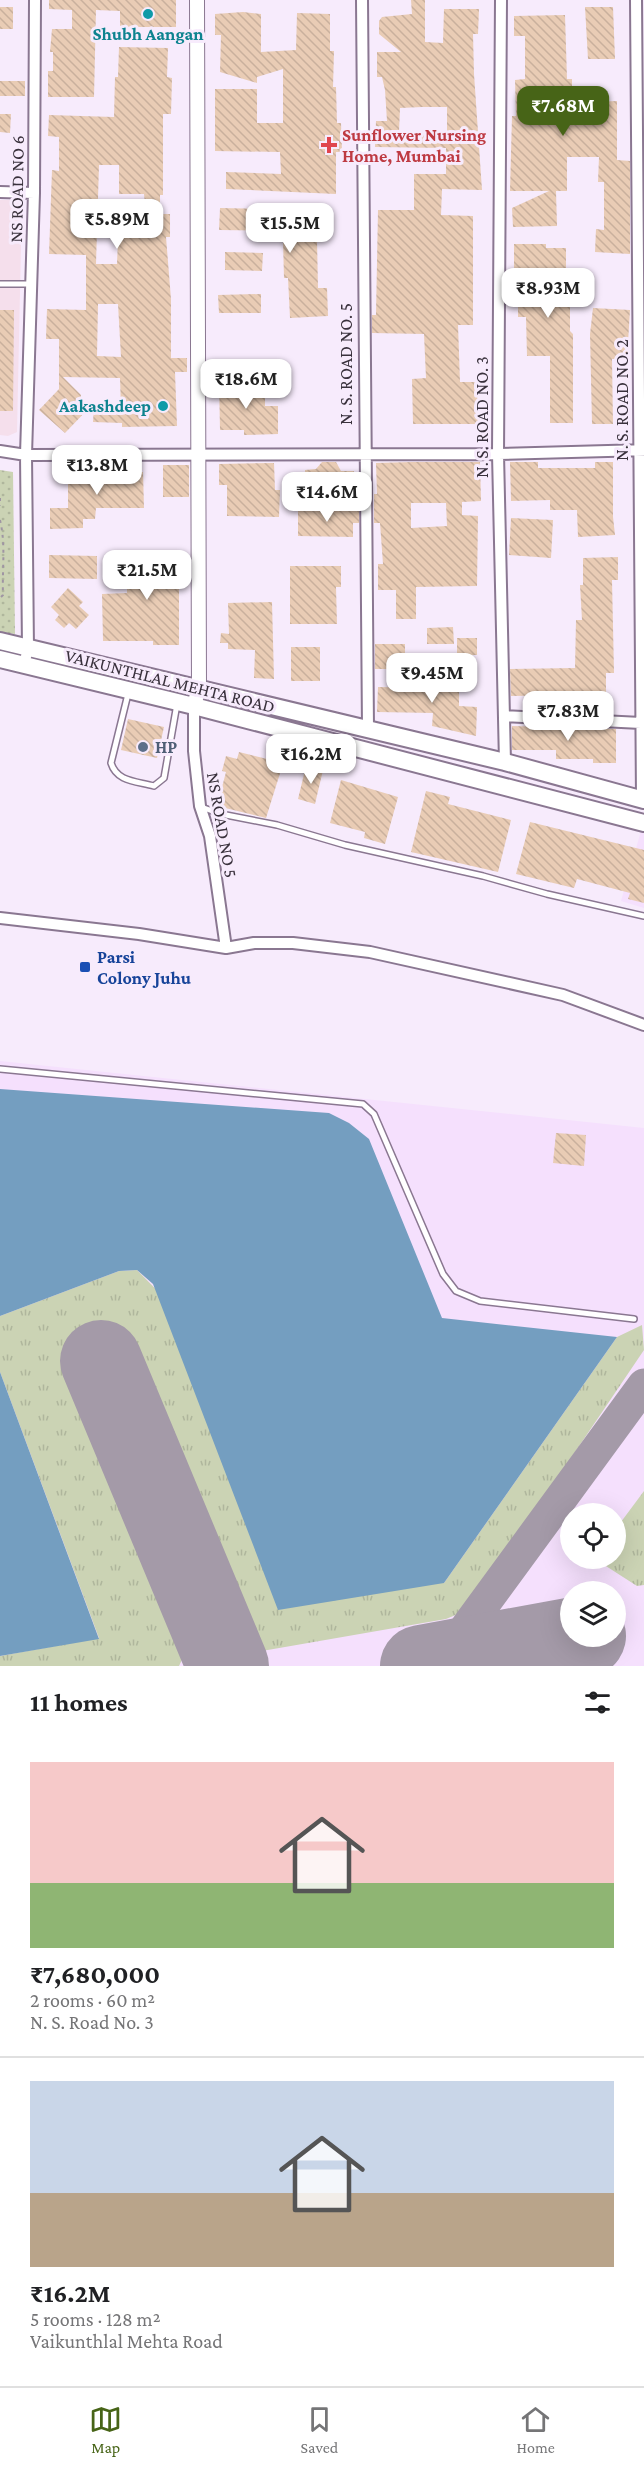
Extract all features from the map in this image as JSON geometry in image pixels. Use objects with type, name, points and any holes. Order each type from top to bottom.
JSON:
[{"type":"main road","name":"VAIKUNTHLAL MEHTA ROAD","points":[[0,641],[368,728],[505,762],[643,800]]},
{"type":"main road","name":"VAIKUNTHLAL MEHTA ROAD","points":[[0,659],[186,704],[644,823]]},
{"type":"street","name":"NS ROAD NO 6","points":[[24,665],[28,648],[26,455],[34,193],[34,0]]},
{"type":"street","points":[[186,704],[199,687],[197,0]]},
{"type":"street","name":"N. S. ROAD NO. 5","points":[[362,0],[368,728]]},
{"type":"street","name":"N. S. ROAD NO. 3","points":[[501,0],[498,454],[505,762]]},
{"type":"street","name":"N. S. ROAD NO. 2","points":[[636,0],[643,800]]},
{"type":"street","points":[[0,192],[34,193]]},
{"type":"street","points":[[0,451],[26,455],[498,454],[641,450]]},
{"type":"street","name":"NS ROAD NO 5","points":[[186,704],[200,806],[210,836],[226,948]]},
{"type":"street","points":[[504,716],[641,723]]},
{"type":"street","points":[[0,918],[139,934],[226,948],[254,943],[293,943],[370,952],[563,995],[644,1025]]},
{"type":"lane","points":[[0,284],[31,284]]},
{"type":"lane","points":[[129,690],[111,763],[114,773],[154,786],[164,778],[186,704]]},
{"type":"lane","points":[[200,806],[221,814],[276,825],[345,845],[644,916]]},
{"type":"lane","points":[[0,1069],[363,1104],[374,1114],[443,1274],[456,1292],[480,1301],[634,1319]]},
{"type":"path","points":[[0,498],[0,506]]},
{"type":"path","points":[[0,520],[5,542],[1,558],[3,595],[0,598]]},
{"type":"shaded area","points":[[0,200],[22,200],[17,432],[8,436],[0,435]]},
{"type":"shaded area","points":[[641,831],[644,832],[644,908],[621,901]]},
{"type":"shaded area","points":[[0,1061],[644,1128],[644,1666],[0,1666]]},
{"type":"green space","points":[[0,470],[13,472],[15,634],[0,632]]},
{"type":"green space","points":[[137,1270],[444,1583],[617,1337],[642,1325],[644,1350],[521,1532],[458,1614],[446,1619],[262,1651],[227,1621],[112,1348],[76,1362],[191,1641],[179,1666],[0,1666],[0,1656],[99,1638],[0,1372],[0,1316],[119,1271]]},
{"type":"green space","points":[[644,1491],[644,1585],[637,1586],[611,1569],[626,1569],[626,1515]]},
{"type":"water","points":[[0,1089],[329,1113],[349,1123],[369,1139],[442,1318],[617,1337],[444,1583],[278,1610],[153,1284],[137,1270],[119,1271],[0,1316]]},
{"type":"water","points":[[0,1372],[99,1639],[0,1656]]},
{"type":"building","points":[[49,0],[176,0],[176,27],[120,27],[120,11],[96,10],[94,97],[48,97],[48,71],[53,71],[53,52],[50,52],[52,29],[72,29],[72,10],[49,9]]},
{"type":"building","points":[[411,0],[425,0],[425,42],[443,43],[444,9],[479,9],[478,34],[473,34],[482,190],[442,189],[441,215],[473,216],[473,325],[458,325],[460,382],[477,382],[478,424],[413,424],[412,379],[426,378],[424,334],[372,333],[372,315],[376,315],[378,210],[414,210],[414,174],[446,174],[446,148],[375,147],[376,121],[387,121],[385,90],[382,77],[377,77],[377,52],[401,52],[379,34],[379,21],[382,17],[412,14]],"holes":[[[447,107],[447,131],[399,132],[400,108]]]},
{"type":"building","points":[[0,7],[13,7],[13,29],[0,29]]},
{"type":"building","points":[[585,7],[613,7],[615,59],[588,59]]},
{"type":"building","points":[[243,12],[261,14],[261,52],[296,50],[297,13],[330,14],[330,51],[334,51],[333,87],[336,87],[337,123],[341,123],[342,152],[336,152],[336,194],[226,189],[226,172],[281,174],[280,152],[215,151],[215,89],[257,89],[257,123],[283,123],[283,69],[257,77],[257,83],[220,72],[221,35],[215,35],[215,14]]},
{"type":"building","points":[[565,15],[567,79],[572,79],[572,103],[617,101],[617,160],[630,161],[630,254],[595,252],[596,229],[604,230],[604,182],[598,182],[599,157],[567,157],[567,191],[556,191],[557,226],[513,227],[512,208],[549,191],[510,191],[512,116],[516,116],[515,80],[525,79],[525,36],[514,36],[514,16]]},
{"type":"building","points":[[119,47],[168,48],[167,77],[172,78],[171,114],[163,114],[163,195],[160,195],[160,214],[170,214],[170,237],[166,237],[171,299],[171,358],[187,358],[187,372],[175,372],[177,426],[122,427],[122,423],[93,422],[94,407],[121,408],[120,378],[63,377],[81,395],[80,407],[90,407],[65,433],[39,410],[59,389],[59,339],[46,339],[47,309],[86,310],[86,255],[49,254],[52,170],[59,171],[59,137],[48,136],[49,115],[114,117],[115,77],[118,77]],"holes":[[[99,165],[119,165],[119,194],[144,194],[146,214],[119,214],[117,264],[96,264]],[[98,304],[118,304],[121,357],[97,356]]]},
{"type":"building","points":[[0,81],[25,81],[25,96],[0,96]]},
{"type":"building","points":[[0,114],[11,114],[10,133],[0,132]]},
{"type":"building","points":[[220,208],[263,209],[263,215],[323,215],[323,240],[317,240],[318,288],[327,288],[328,316],[290,318],[288,278],[284,278],[283,240],[280,240],[280,231],[219,230]]},
{"type":"building","points":[[514,244],[546,244],[546,248],[566,248],[566,283],[570,283],[570,331],[573,334],[573,423],[550,423],[550,356],[527,356],[526,317],[518,317],[518,277],[514,277]]},
{"type":"building","points":[[225,252],[263,253],[262,271],[225,270]]},
{"type":"building","points":[[261,294],[261,313],[219,313],[218,295]]},
{"type":"building","points":[[593,308],[630,310],[627,359],[612,359],[613,424],[592,424],[590,334]]},
{"type":"building","points":[[0,310],[14,310],[13,411],[0,411]]},
{"type":"building","points":[[248,381],[248,388],[265,388],[265,406],[278,406],[278,434],[244,435],[244,430],[220,430],[219,382]]},
{"type":"building","points":[[322,462],[336,462],[341,471],[354,471],[353,486],[305,487],[305,470],[316,469]]},
{"type":"building","points":[[480,462],[481,501],[462,502],[462,515],[478,516],[477,586],[416,587],[416,619],[396,619],[396,590],[378,590],[378,564],[383,564],[380,523],[374,523],[374,494],[377,494],[376,463]],"holes":[[[411,503],[446,503],[447,526],[411,528]]]},
{"type":"building","points":[[510,462],[538,462],[538,468],[595,468],[595,462],[613,462],[615,535],[578,537],[577,510],[550,510],[550,500],[511,501]]},
{"type":"building","points":[[274,463],[275,490],[280,490],[279,517],[227,516],[227,485],[219,485],[219,464]]},
{"type":"building","points":[[163,465],[189,465],[189,497],[163,497]]},
{"type":"building","points":[[68,469],[143,472],[144,508],[96,508],[95,519],[83,519],[83,528],[50,529],[50,508],[68,508]]},
{"type":"building","points":[[298,509],[359,510],[359,523],[353,523],[353,537],[298,536]]},
{"type":"building","points":[[511,518],[553,520],[551,558],[509,555]]},
{"type":"building","points":[[127,553],[185,553],[184,581],[179,581],[179,645],[153,645],[153,641],[103,641],[102,594],[127,593]]},
{"type":"building","points":[[49,555],[97,556],[97,579],[49,578]]},
{"type":"building","points":[[618,557],[618,580],[612,580],[614,673],[606,673],[606,706],[573,706],[573,695],[511,696],[510,669],[575,668],[576,620],[582,620],[580,585],[583,585],[583,558]]},
{"type":"building","points":[[290,566],[341,566],[341,587],[336,587],[337,624],[290,624]]},
{"type":"building","points":[[68,588],[83,602],[79,606],[89,615],[76,629],[69,623],[64,628],[55,620],[59,615],[51,607]]},
{"type":"building","points":[[272,602],[274,679],[254,678],[255,650],[228,649],[228,643],[220,643],[221,633],[229,634],[228,603]]},
{"type":"building","points":[[453,627],[454,644],[427,644],[427,628]]},
{"type":"building","points":[[457,638],[477,638],[477,655],[457,655]]},
{"type":"building","points":[[375,644],[405,644],[405,669],[375,669]]},
{"type":"building","points":[[291,647],[320,647],[320,681],[291,681]]},
{"type":"building","points":[[429,676],[459,676],[459,706],[477,707],[476,736],[432,726],[433,713],[377,712],[378,687],[429,688]]},
{"type":"building","points":[[128,719],[164,727],[157,758],[121,750]]},
{"type":"building","points":[[512,726],[616,729],[616,763],[593,763],[593,759],[556,759],[556,750],[512,750]]},
{"type":"building","points":[[239,752],[271,760],[270,764],[282,767],[266,818],[217,806],[226,772],[222,771],[226,756],[237,759]]},
{"type":"building","points":[[306,766],[323,770],[315,804],[298,799]]},
{"type":"building","points":[[341,780],[398,797],[385,844],[364,838],[365,832],[330,823]]},
{"type":"building","points":[[426,791],[450,797],[448,804],[511,820],[498,872],[411,852]]},
{"type":"building","points":[[530,822],[644,850],[644,903],[628,899],[630,893],[577,879],[574,888],[516,874]]},
{"type":"building","points":[[556,1133],[586,1135],[584,1166],[553,1163]]},
{"type":"taxiway","points":[[435,1663],[445,1657],[644,1385]]},
{"type":"runway","points":[[101,1361],[228,1666]]},
{"type":"runway","points":[[421,1666],[560,1641]]},
{"type":"place","name":"Shubh Aangan","points":[[148,14]]},
{"type":"place","name":"Sunflower Nursing Home, Mumbai","points":[[329,145]]},
{"type":"place","name":"Aakashdeep","points":[[163,406]]},
{"type":"place","name":"HP","points":[[143,747]]},
{"type":"place","name":"Parsi Colony Juhu","points":[[85,967]]}]
